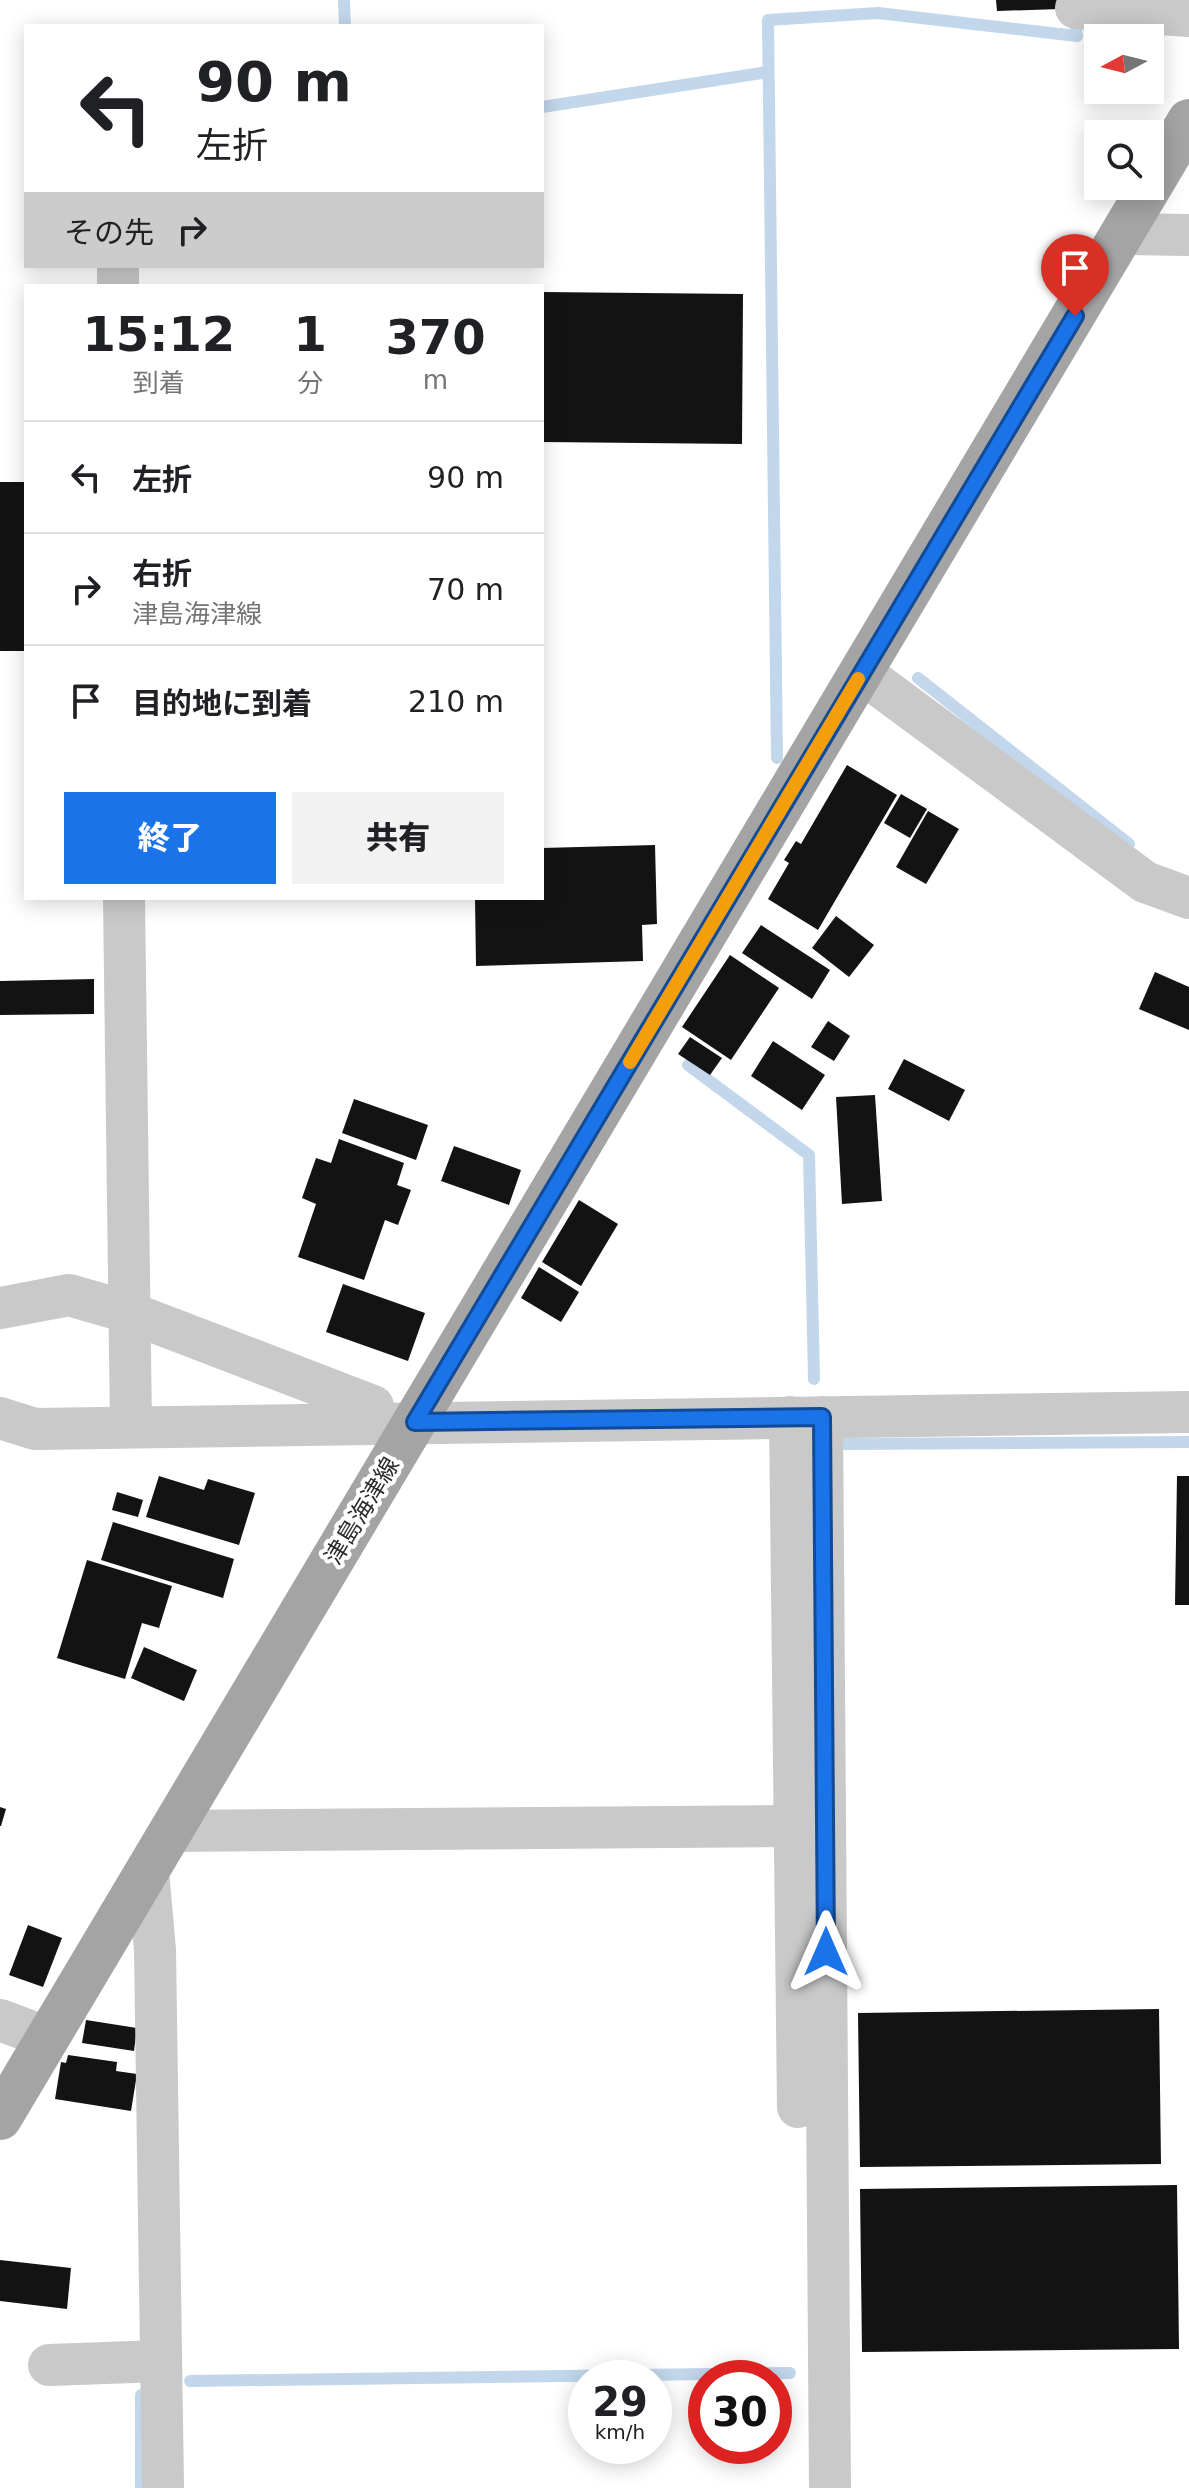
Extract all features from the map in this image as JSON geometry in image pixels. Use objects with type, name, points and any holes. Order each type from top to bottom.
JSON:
[{"type":"main road","name":"津島海津線","points":[[0,2118],[1189,121]]},
{"type":"street","points":[[1076,8],[1189,16]]},
{"type":"street","points":[[1124,234],[1189,235]]},
{"type":"street","points":[[862,673],[1145,882],[1189,898]]},
{"type":"street","points":[[124,900],[131,1427]]},
{"type":"street","points":[[0,1308],[69,1295],[128,1312],[373,1406]]},
{"type":"street","points":[[3,1429],[1189,1412]]},
{"type":"street","points":[[802,2488],[795,1826],[806,1417]]},
{"type":"street","points":[[806,1417],[830,2488]]},
{"type":"street","points":[[172,1831],[795,1826]]},
{"type":"street","points":[[148,1871],[155,1950],[163,2488]]},
{"type":"street","points":[[0,2020],[48,2038]]},
{"type":"street","points":[[49,2365],[161,2361]]},
{"type":"building","points":[[996,0],[1060,0],[1060,9],[997,11]]},
{"type":"building","points":[[544,292],[743,294],[742,444],[544,442]]},
{"type":"building","points":[[0,482],[24,482],[24,651],[0,651]]},
{"type":"building","points":[[847,765],[897,795],[818,930],[768,899],[789,863],[784,860],[796,841],[801,844]]},
{"type":"building","points":[[901,794],[927,809],[910,838],[884,823]]},
{"type":"building","points":[[928,811],[959,829],[926,884],[896,867]]},
{"type":"building","points":[[655,845],[657,924],[642,925],[643,961],[476,966],[475,900],[544,900],[544,848]]},
{"type":"building","points":[[836,916],[874,945],[849,977],[812,948]]},
{"type":"building","points":[[761,925],[830,970],[812,999],[742,953]]},
{"type":"building","points":[[730,955],[779,988],[731,1060],[682,1027]]},
{"type":"building","points":[[1155,972],[1189,987],[1189,1030],[1139,1009]]},
{"type":"building","points":[[94,979],[94,1014],[0,1015],[0,981]]},
{"type":"building","points":[[828,1021],[850,1036],[834,1061],[811,1047]]},
{"type":"building","points":[[690,1037],[722,1058],[710,1075],[678,1054]]},
{"type":"building","points":[[773,1041],[825,1075],[802,1110],[751,1076]]},
{"type":"building","points":[[904,1059],[965,1090],[949,1121],[888,1089]]},
{"type":"building","points":[[875,1095],[882,1201],[842,1204],[836,1097]]},
{"type":"building","points":[[354,1099],[428,1125],[416,1160],[342,1133]]},
{"type":"building","points":[[339,1139],[404,1163],[397,1185],[411,1190],[398,1225],[385,1220],[364,1280],[298,1257],[316,1204],[302,1198],[316,1158],[331,1163]]},
{"type":"building","points":[[454,1146],[521,1170],[509,1205],[441,1181]]},
{"type":"building","points":[[579,1200],[618,1224],[581,1286],[542,1262]]},
{"type":"building","points":[[539,1267],[579,1292],[561,1322],[521,1298]]},
{"type":"building","points":[[343,1284],[425,1313],[408,1361],[326,1332]]},
{"type":"building","points":[[159,1476],[204,1490],[208,1479],[255,1493],[239,1545],[146,1517]]},
{"type":"building","points":[[1177,1476],[1189,1476],[1189,1605],[1175,1605]]},
{"type":"building","points":[[117,1492],[143,1500],[138,1517],[112,1510]]},
{"type":"building","points":[[113,1522],[234,1559],[223,1598],[101,1560]]},
{"type":"building","points":[[87,1560],[172,1586],[159,1628],[142,1623],[125,1679],[57,1658]]},
{"type":"building","points":[[144,1647],[197,1670],[184,1701],[131,1678]]},
{"type":"building","points":[[0,1807],[6,1809],[1,1826],[0,1826]]},
{"type":"building","points":[[28,1925],[62,1938],[43,1987],[9,1975]]},
{"type":"building","points":[[1159,2009],[1161,2164],[860,2167],[858,2013]]},
{"type":"building","points":[[86,2020],[137,2028],[134,2051],[82,2043]]},
{"type":"building","points":[[68,2055],[117,2062],[116,2071],[137,2074],[131,2111],[55,2099],[61,2062],[66,2063]]},
{"type":"building","points":[[1177,2185],[1179,2349],[862,2352],[860,2189]]},
{"type":"building","points":[[0,2260],[71,2268],[67,2309],[0,2301]]},
{"type":"waterway","points":[[344,0],[345,24]]},
{"type":"waterway","points":[[777,758],[768,20],[878,13],[1077,36],[1076,28]]},
{"type":"waterway","points":[[544,107],[768,72]]},
{"type":"waterway","points":[[918,678],[1129,844]]},
{"type":"waterway","points":[[688,1065],[809,1155],[814,1379]]},
{"type":"waterway","points":[[844,1444],[1189,1442]]},
{"type":"waterway","points":[[190,2381],[688,2374]]},
{"type":"waterway","points":[[141,2395],[141,2488]]},
{"type":"slow traffic","points":[[630,1062],[858,679]]},
{"type":"route","points":[[826,1952],[822,1417],[415,1422],[1075,316]]}]
